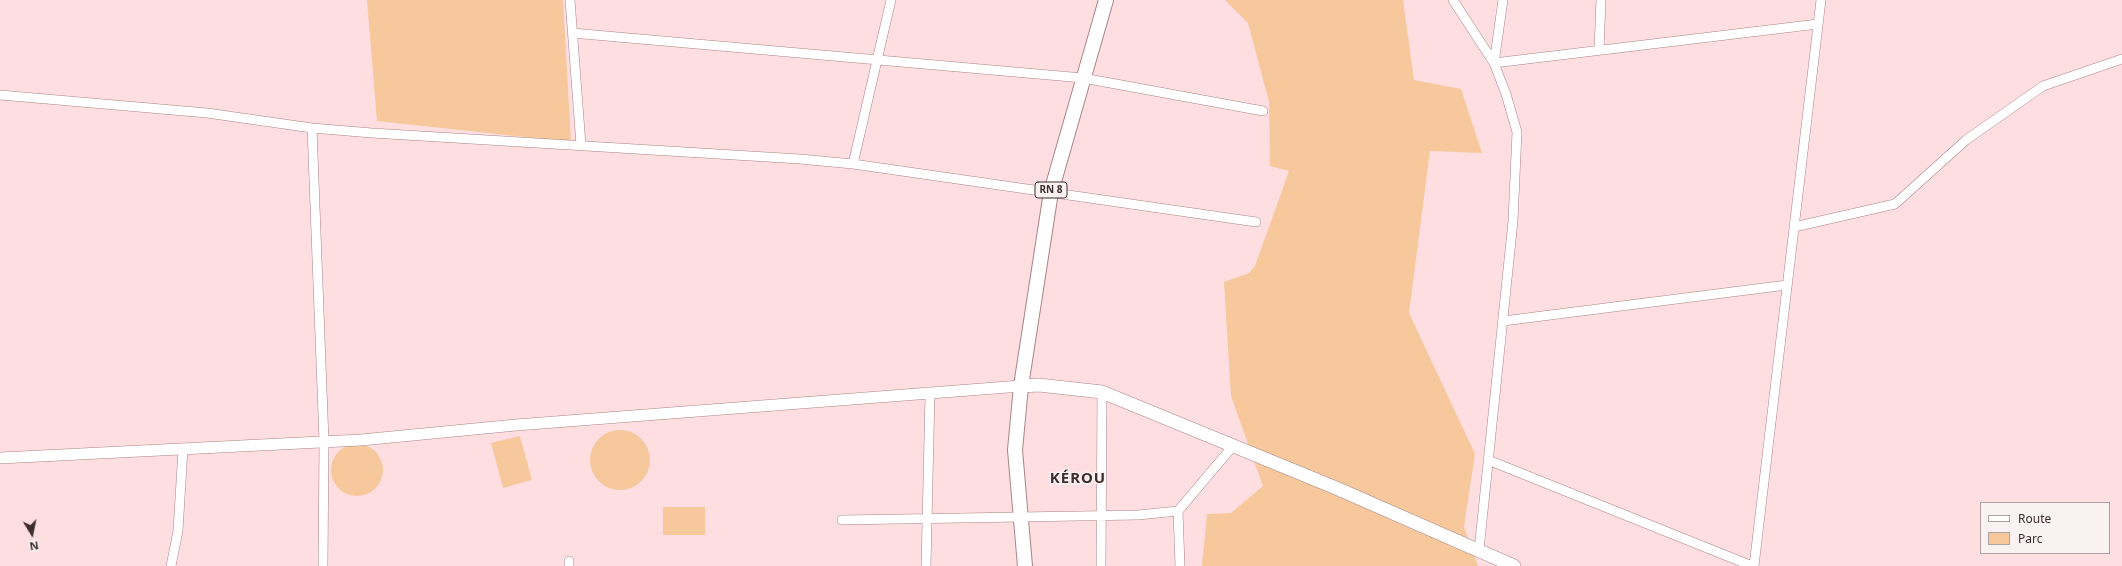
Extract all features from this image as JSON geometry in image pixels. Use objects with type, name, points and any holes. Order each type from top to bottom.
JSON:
[{"type":"main road","name":"RN 8","points":[[1025,566],[1022,517],[1015,450],[1021,386],[1051,192],[1106,0]]},
{"type":"main road","points":[[1021,386],[1039,385],[1102,392],[1336,488],[1514,566]]},
{"type":"street","points":[[570,0],[581,146]]},
{"type":"street","points":[[853,164],[876,59],[891,0]]},
{"type":"street","points":[[1453,0],[1494,63],[1506,94],[1517,132],[1513,221],[1479,550]]},
{"type":"street","points":[[1494,63],[1503,0]]},
{"type":"street","points":[[1599,50],[1601,0]]},
{"type":"street","points":[[1488,460],[1753,566],[1821,0]]},
{"type":"street","points":[[1494,63],[1818,24]]},
{"type":"street","points":[[572,33],[1083,78],[1263,111]]},
{"type":"street","points":[[1794,227],[1896,204],[1966,140],[2043,86],[2122,59]]},
{"type":"street","points":[[0,95],[207,113],[312,128],[800,159],[853,164],[1256,222]]},
{"type":"street","points":[[312,128],[324,441],[323,566]]},
{"type":"street","points":[[1503,321],[1787,285]]},
{"type":"street","points":[[0,458],[361,440],[516,425],[1021,386]]},
{"type":"street","points":[[1101,566],[1102,392]]},
{"type":"street","points":[[926,566],[930,394]]},
{"type":"street","points":[[1180,566],[1178,511],[1233,446]]},
{"type":"street","points":[[171,566],[178,531],[183,449]]},
{"type":"street","points":[[842,520],[1101,516],[1138,515],[1178,511]]},
{"type":"green space","points":[[367,0],[563,0],[571,142],[377,121]]},
{"type":"green space","points":[[1225,0],[1403,0],[1414,80],[1461,89],[1482,153],[1430,151],[1409,313],[1475,454],[1464,527],[1478,566],[1202,566],[1207,514],[1231,513],[1263,486],[1231,396],[1224,282],[1249,273],[1255,266],[1289,171],[1270,166],[1269,102],[1248,23]]},
{"type":"green space","points":[[614,430],[626,430],[637,435],[645,443],[650,454],[648,472],[637,485],[626,490],[614,490],[603,485],[595,477],[590,466],[590,454],[595,443],[603,435]]},
{"type":"green space","points":[[520,436],[532,480],[503,488],[491,443]]},
{"type":"green space","points":[[352,444],[362,444],[376,451],[383,465],[383,475],[376,489],[362,496],[352,496],[342,492],[335,485],[331,475],[331,465],[335,455],[342,448]]},
{"type":"green space","points":[[663,507],[705,507],[705,535],[663,535]]},
{"type":"district","name":"KÉROU","points":[[1078,479]]}]
